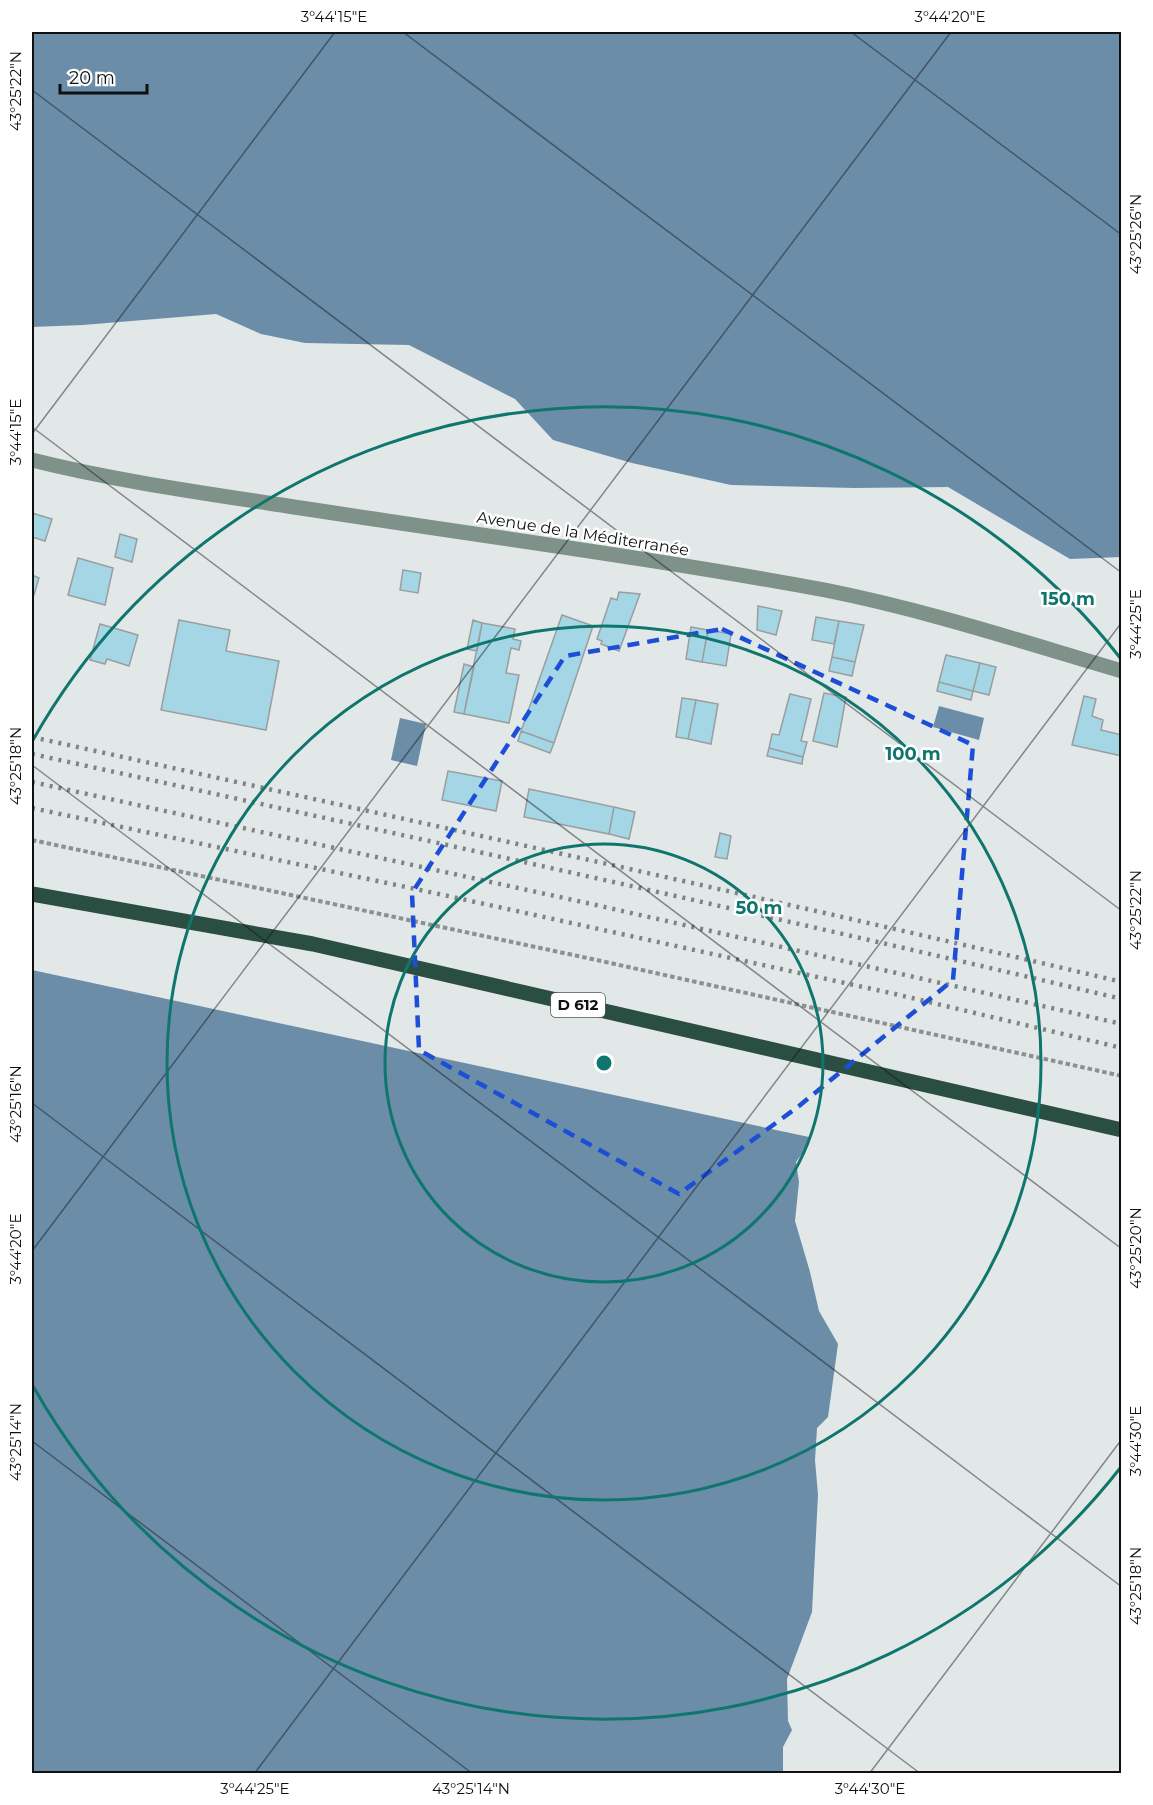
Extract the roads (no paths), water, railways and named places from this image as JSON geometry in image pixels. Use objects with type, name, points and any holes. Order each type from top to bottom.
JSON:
[{"type":"main road","name":"D 612","points":[[32,894],[313,944],[1122,1130]]},
{"type":"street","name":"Avenue de la Méditerranée","points":[[32,460],[91,473],[232,497],[823,590],[902,606],[1122,671]]},
{"type":"water","points":[[32,32],[1121,32],[1121,557],[1070,559],[948,487],[854,488],[731,485],[632,463],[553,440],[515,399],[409,345],[305,343],[261,334],[216,314],[32,327]]},
{"type":"water","points":[[939,706],[984,718],[979,740],[933,727]]},
{"type":"water","points":[[400,718],[426,724],[417,766],[391,760]]},
{"type":"water","points":[[32,970],[809,1137],[804,1151],[796,1162],[799,1182],[795,1221],[819,1311],[838,1344],[828,1417],[817,1428],[815,1460],[818,1495],[812,1612],[787,1679],[788,1721],[792,1730],[783,1747],[783,1773],[32,1773]]},
{"type":"railway","points":[[32,737],[713,888],[1122,982]]},
{"type":"railway","points":[[32,754],[577,874],[1122,999]]},
{"type":"railway","points":[[32,782],[587,903],[1122,1024]]},
{"type":"railway","points":[[32,808],[895,994],[1122,1048]]}]
